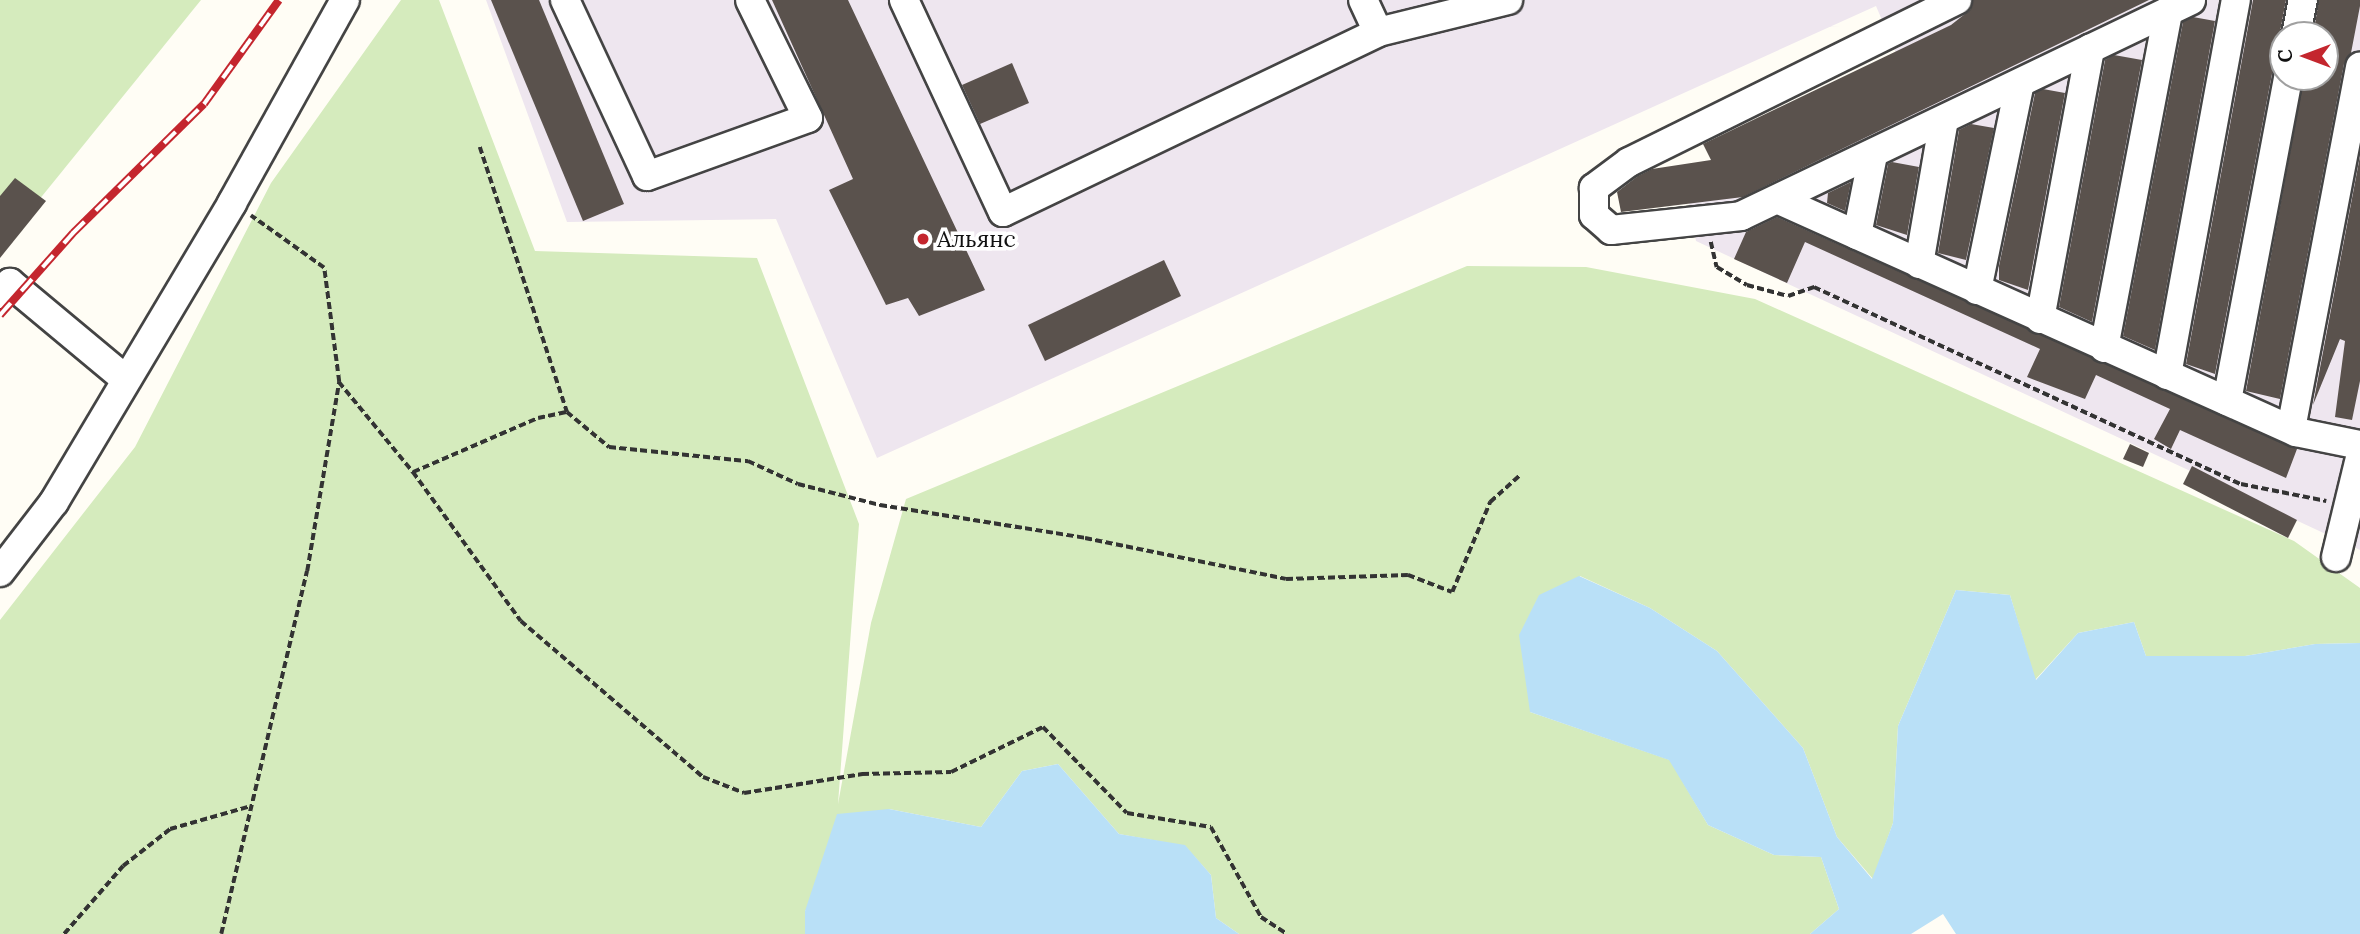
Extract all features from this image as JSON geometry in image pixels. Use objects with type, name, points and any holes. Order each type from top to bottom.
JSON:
[{"type":"lane","points":[[0,572],[54,502],[124,378],[232,203],[345,0]]},
{"type":"lane","points":[[565,0],[647,176],[808,117],[750,0]]},
{"type":"lane","points":[[904,0],[1003,212],[1378,32],[1508,0]]},
{"type":"lane","points":[[1363,0],[1378,32]]},
{"type":"lane","points":[[1957,0],[1629,162],[1594,188],[1594,215],[1611,230],[1741,216],[2180,6]]},
{"type":"lane","points":[[2167,375],[2236,0]]},
{"type":"lane","points":[[2299,21],[2303,0]]},
{"type":"lane","points":[[2104,348],[2180,6]]},
{"type":"lane","points":[[2040,319],[2090,49]]},
{"type":"lane","points":[[2291,429],[2360,67]]},
{"type":"lane","points":[[1977,290],[2020,83]]},
{"type":"lane","points":[[2227,401],[2285,91]]},
{"type":"lane","points":[[1919,264],[1944,120]]},
{"type":"lane","points":[[1857,235],[1873,155]]},
{"type":"lane","points":[[1779,200],[2104,348],[2291,429],[2360,445]]},
{"type":"lane","points":[[0,294],[10,283],[124,378]]},
{"type":"lane","points":[[2336,557],[2360,458]]},
{"type":"path","points":[[480,147],[567,412],[610,447],[748,461],[798,484],[880,505],[1086,538],[1286,579],[1408,575],[1452,592],[1490,502],[1520,475]]},
{"type":"path","points":[[222,934],[248,807],[307,571],[340,382],[324,268],[232,203]]},
{"type":"path","points":[[1706,221],[1717,267],[1748,285],[1788,296],[1814,287],[2241,484],[2293,498],[2349,503]]},
{"type":"path","points":[[340,382],[413,472],[521,621],[703,777],[744,793],[862,774],[951,772],[1043,727],[1127,813],[1211,828],[1261,917],[1287,934]]},
{"type":"path","points":[[413,472],[538,418],[567,412]]},
{"type":"path","points":[[64,934],[123,866],[170,829],[248,807]]},
{"type":"shaded area","points":[[486,0],[2360,0],[2360,550],[1696,241],[1688,197],[1905,74],[1876,6],[877,458],[776,219],[567,222]]},
{"type":"green space","points":[[0,0],[201,0],[0,248]]},
{"type":"green space","points":[[401,0],[439,0],[535,251],[757,258],[859,524],[838,804],[871,623],[906,499],[1467,266],[1586,267],[1755,299],[2294,541],[2360,588],[2360,643],[2315,644],[2245,656],[2146,656],[2134,622],[2078,633],[2035,680],[2010,595],[1956,590],[1898,726],[1893,823],[1873,879],[1837,837],[1803,748],[1717,651],[1650,608],[1580,576],[1530,712],[1670,760],[1708,825],[1774,855],[1821,857],[1839,909],[1810,934],[1239,934],[1216,918],[1211,875],[1185,846],[1119,834],[1058,764],[1022,771],[981,827],[889,809],[805,911],[805,934],[0,934],[0,620],[135,447],[271,183]]},
{"type":"water","points":[[1579,576],[1650,608],[1717,651],[1803,748],[1837,837],[1872,879],[1893,823],[1898,726],[1956,590],[2010,595],[2036,680],[2078,633],[2134,622],[2146,656],[2245,656],[2315,644],[2360,643],[2360,934],[1956,934],[1943,914],[1911,934],[1810,934],[1839,909],[1821,857],[1774,855],[1708,825],[1669,760],[1530,712],[1519,635],[1539,595]]},
{"type":"water","points":[[1058,764],[1119,834],[1185,845],[1211,875],[1216,918],[1239,934],[805,934],[805,911],[837,814],[889,809],[981,827],[1022,771]]},
{"type":"building","points":[[491,0],[539,0],[624,204],[583,221]]},
{"type":"building","points":[[772,0],[848,0],[985,290],[919,316],[908,298],[886,305],[829,190],[853,179]]},
{"type":"building","points":[[1973,0],[2149,0],[1743,197],[1621,212],[1617,192],[1638,176],[1652,169],[1711,160],[1703,144],[1951,25],[1970,10]]},
{"type":"building","points":[[2253,0],[2286,0],[2282,21],[2269,21],[2269,90],[2215,374],[2186,364]]},
{"type":"building","points":[[2319,0],[2360,0],[2351,53],[2344,64],[2339,90],[2339,21],[2315,21]]},
{"type":"building","points":[[2193,17],[2215,21],[2155,350],[2123,336],[2183,22]]},
{"type":"building","points":[[2114,55],[2142,60],[2092,322],[2059,307],[2105,60]]},
{"type":"building","points":[[1012,63],[1029,103],[980,124],[962,85]]},
{"type":"building","points":[[2043,89],[2065,93],[2028,290],[1999,280],[1999,266],[2035,93]]},
{"type":"building","points":[[2301,91],[2339,91],[2280,399],[2246,391]]},
{"type":"building","points":[[1971,124],[1994,128],[1966,260],[1938,253],[1959,130]]},
{"type":"building","points":[[2360,156],[2360,381],[2352,420],[2335,417],[2345,341],[2340,339],[2313,405]]},
{"type":"building","points":[[1892,162],[1919,167],[1907,235],[1876,225],[1888,164]]},
{"type":"building","points":[[15,178],[46,201],[0,258],[0,196]]},
{"type":"building","points":[[1851,182],[1845,211],[1827,203],[1828,193]]},
{"type":"building","points":[[1777,217],[2297,449],[2286,478],[2180,430],[2171,449],[2154,439],[2170,409],[2096,375],[2085,399],[2027,377],[2040,349],[1805,242],[1787,283],[1734,259],[1746,232]]},
{"type":"building","points":[[1164,260],[1181,296],[1045,361],[1028,325]]},
{"type":"building","points":[[2130,444],[2149,453],[2143,467],[2123,459]]},
{"type":"building","points":[[2192,466],[2297,520],[2288,538],[2183,484]]},
{"type":"railway","points":[[0,315],[73,233],[204,104],[279,0]]},
{"type":"place","name":"Альянс","points":[[923,239]]}]
